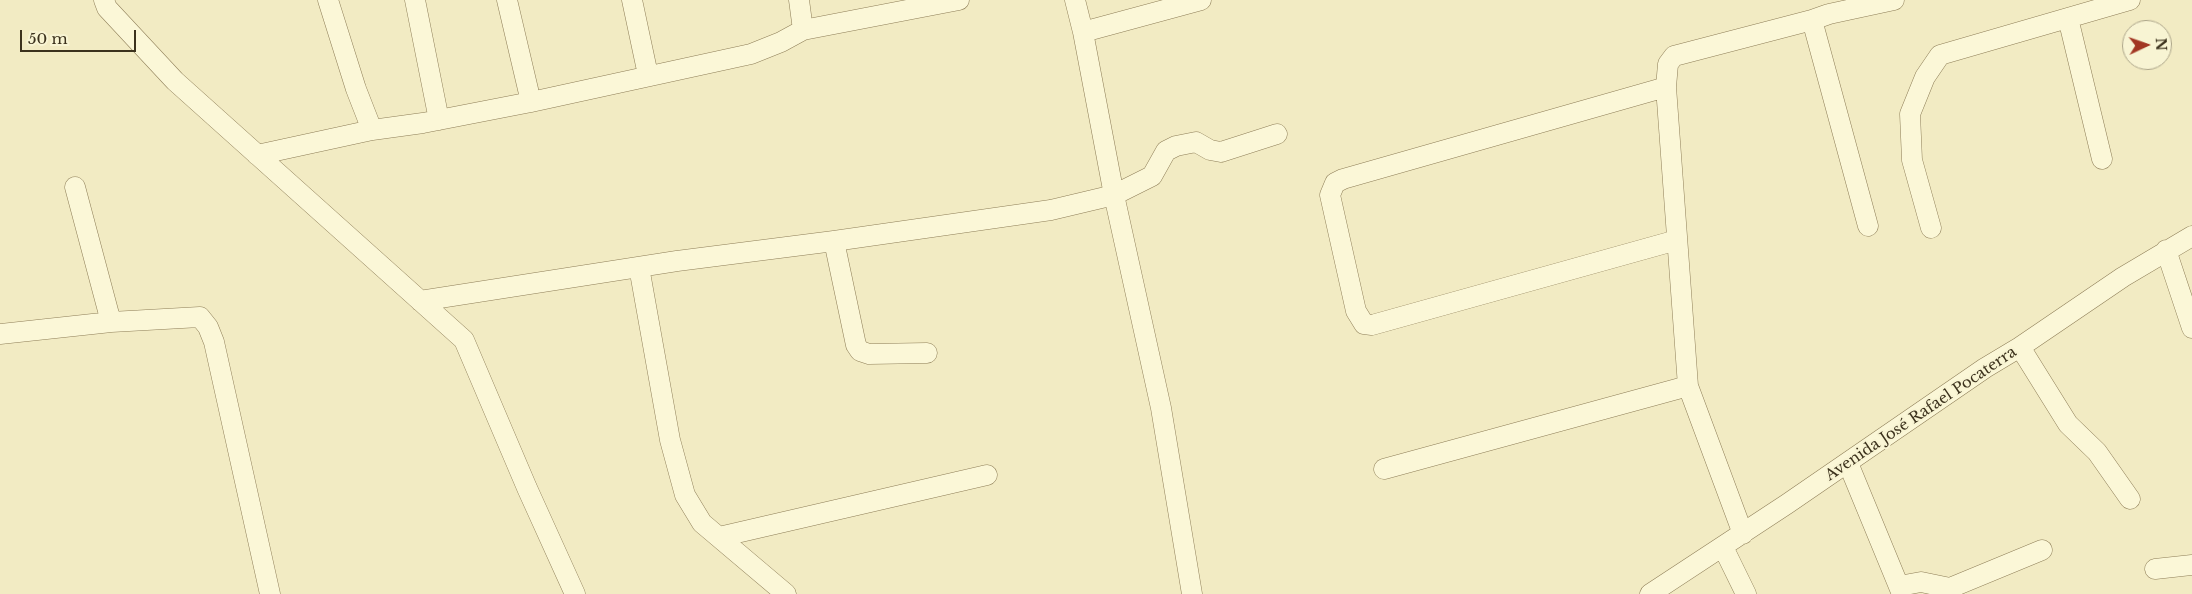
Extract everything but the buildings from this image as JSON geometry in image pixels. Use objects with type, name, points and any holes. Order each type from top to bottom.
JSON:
[{"type":"street","points":[[104,0],[107,8],[175,81],[464,340],[527,488],[575,594]]},
{"type":"street","points":[[328,0],[356,89],[372,130]]},
{"type":"street","points":[[415,0],[439,120]]},
{"type":"street","points":[[507,0],[531,102]]},
{"type":"street","points":[[632,0],[648,75]]},
{"type":"street","points":[[799,0],[803,30]]},
{"type":"street","points":[[257,154],[372,130],[439,120],[531,102],[751,54],[781,42],[803,30],[959,0]]},
{"type":"street","points":[[1075,0],[1083,32],[1114,195],[1161,408],[1192,594]]},
{"type":"street","points":[[1083,32],[1201,0]]},
{"type":"street","points":[[1743,534],[1688,386],[1666,87],[1668,64],[1674,56],[1823,11],[1894,0]]},
{"type":"street","points":[[1931,228],[1912,160],[1910,114],[1925,77],[1940,55],[2130,0]]},
{"type":"street","points":[[1823,11],[1868,226]]},
{"type":"street","points":[[2068,18],[2102,159]]},
{"type":"street","points":[[1666,87],[1343,179],[1335,184],[1330,195],[1356,312],[1364,324],[1372,325],[1677,240]]},
{"type":"street","points":[[420,300],[639,267],[834,242],[1051,210],[1114,195],[1152,176],[1166,151],[1176,146],[1196,142],[1210,150],[1221,152],[1277,134]]},
{"type":"street","points":[[75,187],[111,322]]},
{"type":"street","name":"Avenida José Rafael Pocaterra","points":[[1650,594],[1848,463],[1984,368],[2020,347],[2075,308],[2166,250],[2192,236]]},
{"type":"street","points":[[834,242],[856,345],[860,352],[869,354],[927,353]]},
{"type":"street","points":[[2166,250],[2192,328]]},
{"type":"street","points":[[639,267],[670,440],[685,495],[702,523],[786,594]]},
{"type":"street","points":[[0,334],[111,322],[200,317],[208,327],[214,342],[270,594]]},
{"type":"street","points":[[2020,347],[2068,424],[2097,452],[2130,499]]},
{"type":"street","points":[[1384,469],[1688,386]]},
{"type":"street","points":[[1848,463],[1901,590],[1921,582],[1950,588],[2042,550]]},
{"type":"street","points":[[719,537],[987,475]]},
{"type":"street","points":[[1723,547],[1746,594]]},
{"type":"street","points":[[2155,569],[2192,565]]}]
